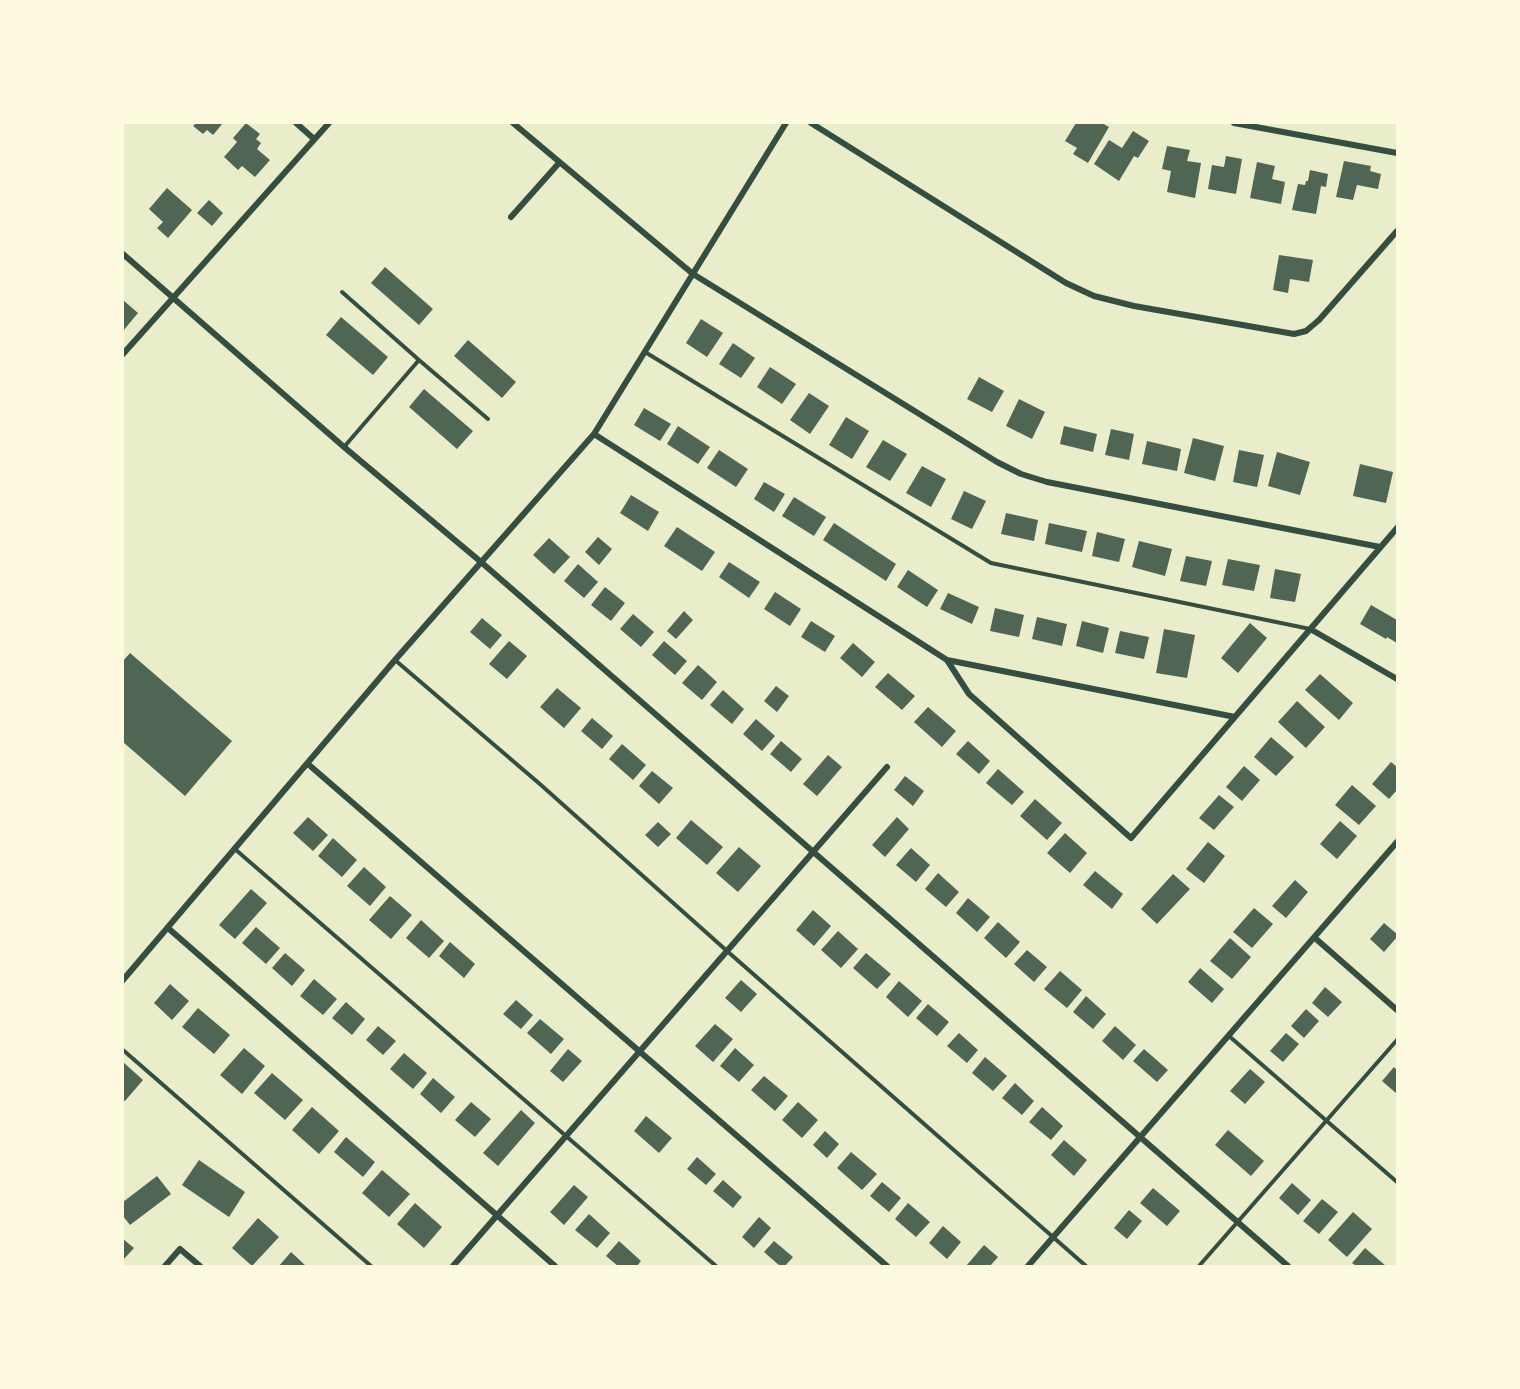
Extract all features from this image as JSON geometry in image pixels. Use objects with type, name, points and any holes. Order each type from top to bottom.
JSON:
[{"type":"street","points":[[296,123],[314,138]]},
{"type":"street","points":[[123,354],[329,123]]},
{"type":"street","points":[[513,123],[693,274],[966,444],[1021,474],[1047,482],[1380,547]]},
{"type":"street","points":[[123,980],[395,660],[594,434],[786,123]]},
{"type":"street","points":[[811,123],[1066,284],[1094,296],[1134,306],[1277,332],[1294,334],[1306,331],[1329,310],[1397,231]]},
{"type":"street","points":[[1234,123],[1397,153]]},
{"type":"street","points":[[511,217],[559,163]]},
{"type":"street","points":[[123,254],[344,447],[481,562],[1287,1266]]},
{"type":"street","points":[[594,434],[947,660],[1235,717]]},
{"type":"street","points":[[947,660],[969,694],[1131,838],[1397,528]]},
{"type":"street","points":[[1311,630],[1397,679]]},
{"type":"street","points":[[308,764],[887,1266]]},
{"type":"street","points":[[453,1266],[886,766]]},
{"type":"street","points":[[1028,1266],[1397,842]]},
{"type":"street","points":[[168,928],[555,1266]]},
{"type":"street","points":[[1315,938],[1397,1010]]},
{"type":"street","points":[[165,1266],[180,1249],[200,1266]]},
{"type":"lane","points":[[342,292],[488,419]]},
{"type":"lane","points":[[645,351],[991,563],[1311,630]]},
{"type":"lane","points":[[344,447],[419,360]]},
{"type":"lane","points":[[395,660],[541,785],[1086,1266]]},
{"type":"lane","points":[[236,849],[716,1266]]},
{"type":"lane","points":[[1229,1036],[1397,1182]]},
{"type":"lane","points":[[1199,1266],[1397,1040]]},
{"type":"lane","points":[[123,1050],[371,1266]]},
{"type":"building","points":[[196,123],[223,123],[213,135],[207,130],[203,134],[193,126]]},
{"type":"building","points":[[246,123],[260,134],[256,139],[261,143],[257,149],[270,160],[255,177],[242,166],[238,170],[224,157],[237,142],[233,138]]},
{"type":"building","points":[[1076,123],[1102,123],[1109,127],[1088,163],[1073,154],[1077,148],[1065,141]]},
{"type":"building","points":[[1133,131],[1149,141],[1138,158],[1134,156],[1119,181],[1094,164],[1109,140],[1122,148]]},
{"type":"building","points":[[1167,146],[1190,150],[1187,161],[1201,163],[1195,198],[1167,192],[1171,171],[1162,169]]},
{"type":"building","points":[[1226,156],[1242,159],[1236,194],[1208,189],[1212,165],[1224,167]]},
{"type":"building","points":[[1344,161],[1371,166],[1370,171],[1381,174],[1378,189],[1357,185],[1353,200],[1336,197]]},
{"type":"building","points":[[1257,162],[1275,166],[1272,179],[1285,182],[1281,204],[1250,198]]},
{"type":"building","points":[[1310,170],[1328,174],[1326,187],[1321,186],[1316,214],[1292,210],[1298,184],[1305,185]]},
{"type":"building","points":[[167,188],[192,210],[168,238],[157,228],[163,222],[149,209]]},
{"type":"building","points":[[209,200],[223,213],[212,226],[197,213]]},
{"type":"building","points":[[1279,255],[1313,260],[1309,282],[1290,279],[1288,293],[1273,290]]},
{"type":"building","points":[[385,267],[433,309],[419,325],[371,283]]},
{"type":"building","points":[[123,300],[138,313],[123,331]]},
{"type":"building","points":[[341,317],[388,357],[373,375],[326,335]]},
{"type":"building","points":[[701,319],[723,333],[707,357],[686,343]]},
{"type":"building","points":[[468,340],[516,382],[502,398],[454,356]]},
{"type":"building","points":[[733,343],[755,358],[741,378],[719,364]]},
{"type":"building","points":[[770,367],[796,384],[782,404],[757,387]]},
{"type":"building","points":[[979,377],[1004,391],[992,412],[967,399]]},
{"type":"building","points":[[424,389],[473,431],[457,449],[409,407]]},
{"type":"building","points":[[809,393],[829,406],[810,434],[790,420]]},
{"type":"building","points":[[1019,399],[1045,412],[1032,439],[1006,426]]},
{"type":"building","points":[[644,408],[671,424],[660,441],[634,425]]},
{"type":"building","points":[[846,417],[869,431],[852,459],[829,445]]},
{"type":"building","points":[[678,426],[710,447],[698,464],[667,444]]},
{"type":"building","points":[[1064,426],[1097,434],[1093,452],[1060,444]]},
{"type":"building","points":[[1111,429],[1134,434],[1129,460],[1105,455]]},
{"type":"building","points":[[1193,438],[1224,446],[1215,481],[1184,473]]},
{"type":"building","points":[[883,440],[907,454],[890,481],[866,467]]},
{"type":"building","points":[[1147,441],[1181,449],[1177,471],[1142,464]]},
{"type":"building","points":[[719,450],[748,469],[736,487],[707,468]]},
{"type":"building","points":[[1239,450],[1264,455],[1257,487],[1233,482]]},
{"type":"building","points":[[1277,452],[1310,462],[1300,495],[1268,486]]},
{"type":"building","points":[[1360,464],[1393,472],[1386,503],[1353,496]]},
{"type":"building","points":[[922,466],[946,479],[931,507],[906,493]]},
{"type":"building","points":[[764,482],[785,494],[774,512],[754,499]]},
{"type":"building","points":[[964,491],[986,501],[972,529],[951,519]]},
{"type":"building","points":[[631,495],[659,512],[648,531],[620,513]]},
{"type":"building","points":[[794,497],[826,517],[814,536],[782,516]]},
{"type":"building","points":[[1006,513],[1038,520],[1034,541],[1001,534]]},
{"type":"building","points":[[834,523],[896,564],[886,581],[823,540]]},
{"type":"building","points":[[1049,523],[1087,531],[1082,552],[1045,544]]},
{"type":"building","points":[[677,527],[715,552],[702,571],[664,546]]},
{"type":"building","points":[[1097,532],[1125,539],[1119,562],[1092,556]]},
{"type":"building","points":[[598,537],[612,549],[599,565],[585,552]]},
{"type":"building","points":[[549,538],[570,557],[554,574],[533,555]]},
{"type":"building","points":[[1139,541],[1172,549],[1165,576],[1132,567]]},
{"type":"building","points":[[1186,556],[1212,561],[1206,586],[1180,581]]},
{"type":"building","points":[[1228,559],[1260,565],[1254,591],[1222,585]]},
{"type":"building","points":[[729,562],[760,582],[749,598],[719,577]]},
{"type":"building","points":[[578,564],[598,582],[584,598],[564,581]]},
{"type":"building","points":[[1275,569],[1301,574],[1295,602],[1270,598]]},
{"type":"building","points":[[908,570],[938,590],[927,607],[897,587]]},
{"type":"building","points":[[605,587],[625,603],[611,621],[591,605]]},
{"type":"building","points":[[775,592],[801,609],[790,626],[764,609]]},
{"type":"building","points":[[948,593],[979,607],[972,624],[940,609]]},
{"type":"building","points":[[1371,605],[1397,620],[1397,643],[1360,624]]},
{"type":"building","points":[[995,608],[1024,615],[1019,637],[990,631]]},
{"type":"building","points":[[684,611],[693,620],[676,639],[667,631]]},
{"type":"building","points":[[633,614],[654,632],[641,647],[620,629]]},
{"type":"building","points":[[1037,617],[1067,624],[1062,646],[1032,639]]},
{"type":"building","points":[[482,618],[502,635],[490,649],[470,632]]},
{"type":"building","points":[[811,621],[835,636],[825,652],[801,637]]},
{"type":"building","points":[[1082,621],[1109,628],[1103,653],[1076,646]]},
{"type":"building","points":[[1250,623],[1267,638],[1238,673],[1221,658]]},
{"type":"building","points":[[1164,629],[1195,635],[1187,678],[1156,673]]},
{"type":"building","points":[[1120,631],[1149,637],[1144,659],[1115,653]]},
{"type":"building","points":[[509,641],[527,656],[507,679],[489,664]]},
{"type":"building","points":[[664,641],[687,661],[675,675],[652,655]]},
{"type":"building","points":[[853,643],[875,662],[862,677],[840,658]]},
{"type":"building","points":[[130,653],[232,741],[185,796],[123,742],[123,661]]},
{"type":"building","points":[[698,665],[717,682],[702,700],[682,683]]},
{"type":"building","points":[[888,673],[915,696],[902,710],[875,687]]},
{"type":"building","points":[[1320,674],[1353,703],[1339,720],[1305,690]]},
{"type":"building","points":[[776,686],[789,696],[777,712],[764,701]]},
{"type":"building","points":[[557,688],[581,708],[564,728],[540,707]]},
{"type":"building","points":[[723,690],[744,709],[732,724],[710,705]]},
{"type":"building","points":[[1297,701],[1325,727],[1306,748],[1278,722]]},
{"type":"building","points":[[928,707],[956,731],[942,747],[914,722]]},
{"type":"building","points":[[592,718],[613,736],[602,749],[581,731]]},
{"type":"building","points":[[756,719],[775,736],[762,751],[743,734]]},
{"type":"building","points":[[1271,737],[1294,757],[1276,776],[1254,757]]},
{"type":"building","points":[[781,741],[802,759],[791,772],[770,754]]},
{"type":"building","points":[[968,741],[990,761],[979,774],[956,754]]},
{"type":"building","points":[[622,744],[646,765],[633,780],[609,759]]},
{"type":"building","points":[[828,755],[842,767],[817,796],[803,784]]},
{"type":"building","points":[[1391,762],[1397,767],[1397,790],[1389,799],[1372,784]]},
{"type":"building","points":[[1244,766],[1260,780],[1242,801],[1226,787]]},
{"type":"building","points":[[998,769],[1024,792],[1012,805],[986,783]]},
{"type":"building","points":[[652,771],[673,788],[659,804],[639,786]]},
{"type":"building","points":[[905,776],[924,791],[913,806],[894,790]]},
{"type":"building","points":[[1352,785],[1376,806],[1359,825],[1335,805]]},
{"type":"building","points":[[1219,795],[1234,807],[1214,830],[1199,818]]},
{"type":"building","points":[[1035,799],[1062,823],[1047,840],[1020,816]]},
{"type":"building","points":[[308,817],[328,835],[313,851],[293,833]]},
{"type":"building","points":[[897,817],[909,829],[885,857],[872,845]]},
{"type":"building","points":[[691,820],[723,847],[707,865],[676,838]]},
{"type":"building","points":[[1340,821],[1357,836],[1337,859],[1320,844]]},
{"type":"building","points":[[658,822],[671,834],[658,847],[645,835]]},
{"type":"building","points":[[1065,833],[1087,853],[1070,873],[1047,853]]},
{"type":"building","points":[[333,838],[357,860],[342,877],[318,856]]},
{"type":"building","points":[[1208,842],[1225,856],[1204,883],[1186,869]]},
{"type":"building","points":[[739,847],[761,866],[738,892],[716,873]]},
{"type":"building","points":[[911,848],[930,865],[916,882],[896,865]]},
{"type":"building","points":[[364,867],[386,887],[370,906],[347,886]]},
{"type":"building","points":[[1095,871],[1123,894],[1112,909],[1083,885]]},
{"type":"building","points":[[938,873],[959,892],[946,907],[925,889]]},
{"type":"building","points":[[1173,874],[1190,889],[1157,924],[1141,909]]},
{"type":"building","points":[[1295,880],[1308,892],[1286,918],[1272,906]]},
{"type":"building","points":[[251,889],[267,903],[235,939],[219,925]]},
{"type":"building","points":[[390,896],[412,915],[391,939],[369,920]]},
{"type":"building","points":[[968,898],[990,917],[977,932],[956,913]]},
{"type":"building","points":[[1254,908],[1273,924],[1252,948],[1233,932]]},
{"type":"building","points":[[813,910],[831,926],[814,946],[796,930]]},
{"type":"building","points":[[421,920],[444,941],[429,958],[406,938]]},
{"type":"building","points":[[998,922],[1020,942],[1006,958],[984,938]]},
{"type":"building","points":[[1384,923],[1397,934],[1397,937],[1384,952],[1370,939]]},
{"type":"building","points":[[256,927],[280,948],[266,964],[242,943]]},
{"type":"building","points":[[838,931],[858,949],[841,968],[821,950]]},
{"type":"building","points":[[1230,938],[1251,957],[1232,979],[1210,961]]},
{"type":"building","points":[[450,942],[475,964],[464,978],[439,956]]},
{"type":"building","points":[[1027,950],[1047,967],[1034,982],[1014,964]]},
{"type":"building","points":[[285,953],[305,970],[292,986],[272,968]]},
{"type":"building","points":[[866,953],[891,974],[877,989],[853,968]]},
{"type":"building","points":[[1200,968],[1224,989],[1212,1003],[1188,982]]},
{"type":"building","points":[[1060,971],[1082,990],[1067,1008],[1044,989]]},
{"type":"building","points":[[314,979],[337,999],[323,1015],[300,996]]},
{"type":"building","points":[[741,980],[757,994],[741,1012],[725,998]]},
{"type":"building","points":[[899,981],[922,1001],[908,1017],[886,997]]},
{"type":"building","points":[[170,984],[189,1001],[172,1020],[154,1003]]},
{"type":"building","points":[[1325,987],[1342,1002],[1328,1017],[1312,1003]]},
{"type":"building","points":[[1086,996],[1106,1014],[1093,1029],[1073,1012]]},
{"type":"building","points":[[516,1000],[533,1015],[521,1029],[503,1014]]},
{"type":"building","points":[[346,1002],[365,1019],[352,1035],[332,1018]]},
{"type":"building","points":[[928,1004],[949,1022],[937,1036],[916,1018]]},
{"type":"building","points":[[198,1008],[230,1035],[214,1054],[182,1027]]},
{"type":"building","points":[[1306,1009],[1319,1021],[1304,1038],[1291,1026]]},
{"type":"building","points":[[540,1019],[564,1039],[551,1054],[527,1033]]},
{"type":"building","points":[[715,1024],[733,1039],[713,1062],[695,1046]]},
{"type":"building","points":[[378,1026],[396,1041],[383,1055],[366,1040]]},
{"type":"building","points":[[1115,1026],[1136,1045],[1123,1060],[1102,1041]]},
{"type":"building","points":[[959,1033],[978,1050],[967,1063],[947,1046]]},
{"type":"building","points":[[1286,1033],[1299,1044],[1283,1062],[1270,1051]]},
{"type":"building","points":[[244,1048],[265,1066],[242,1094],[220,1075]]},
{"type":"building","points":[[735,1048],[754,1065],[739,1082],[720,1066]]},
{"type":"building","points":[[568,1049],[582,1061],[563,1082],[550,1071]]},
{"type":"building","points":[[1144,1049],[1168,1070],[1157,1082],[1133,1061]]},
{"type":"building","points":[[404,1053],[427,1073],[413,1089],[390,1069]]},
{"type":"building","points":[[985,1057],[1007,1076],[993,1091],[972,1073]]},
{"type":"building","points":[[123,1062],[143,1080],[125,1101],[123,1100]]},
{"type":"building","points":[[1394,1067],[1397,1070],[1397,1094],[1382,1081]]},
{"type":"building","points":[[1250,1069],[1265,1082],[1245,1104],[1230,1091]]},
{"type":"building","points":[[272,1073],[303,1100],[285,1120],[254,1093]]},
{"type":"building","points":[[764,1076],[788,1096],[775,1111],[751,1090]]},
{"type":"building","points":[[433,1078],[455,1097],[441,1113],[420,1094]]},
{"type":"building","points":[[1015,1083],[1034,1101],[1022,1115],[1002,1098]]},
{"type":"building","points":[[471,1102],[491,1119],[475,1137],[455,1120]]},
{"type":"building","points":[[798,1102],[818,1120],[802,1138],[782,1120]]},
{"type":"building","points":[[312,1107],[339,1131],[319,1154],[292,1130]]},
{"type":"building","points":[[1042,1107],[1063,1126],[1051,1140],[1029,1122]]},
{"type":"building","points":[[521,1110],[535,1123],[498,1166],[483,1153]]},
{"type":"building","points":[[646,1116],[672,1138],[659,1153],[634,1131]]},
{"type":"building","points":[[1228,1130],[1264,1161],[1251,1176],[1215,1145]]},
{"type":"building","points":[[825,1131],[839,1144],[827,1158],[813,1145]]},
{"type":"building","points":[[346,1137],[375,1162],[363,1177],[334,1152]]},
{"type":"building","points":[[1064,1140],[1087,1160],[1074,1176],[1051,1155]]},
{"type":"building","points":[[851,1152],[877,1174],[862,1190],[837,1168]]},
{"type":"building","points":[[697,1157],[716,1174],[706,1185],[687,1169]]},
{"type":"building","points":[[199,1160],[245,1192],[229,1217],[182,1185]]},
{"type":"building","points":[[382,1170],[410,1194],[389,1217],[362,1193]]},
{"type":"building","points":[[157,1176],[171,1194],[130,1225],[123,1216],[123,1202]]},
{"type":"building","points":[[723,1180],[742,1197],[733,1208],[713,1191]]},
{"type":"building","points":[[882,1182],[901,1198],[889,1212],[870,1196]]},
{"type":"building","points":[[1292,1183],[1311,1200],[1298,1215],[1279,1198]]},
{"type":"building","points":[[574,1185],[588,1197],[564,1225],[550,1212]]},
{"type":"building","points":[[1153,1188],[1180,1211],[1167,1226],[1140,1203]]},
{"type":"building","points":[[1322,1199],[1338,1212],[1319,1234],[1303,1221]]},
{"type":"building","points":[[415,1203],[442,1227],[424,1248],[397,1224]]},
{"type":"building","points":[[908,1203],[930,1222],[916,1237],[895,1219]]},
{"type":"building","points":[[1129,1210],[1142,1221],[1127,1239],[1114,1228]]},
{"type":"building","points":[[1353,1212],[1372,1229],[1347,1257],[1328,1240]]},
{"type":"building","points":[[589,1214],[610,1233],[597,1248],[575,1230]]},
{"type":"building","points":[[759,1217],[771,1228],[754,1248],[742,1237]]},
{"type":"building","points":[[258,1218],[279,1237],[252,1266],[232,1248]]},
{"type":"building","points":[[943,1226],[961,1242],[947,1259],[929,1243]]},
{"type":"building","points":[[123,1239],[134,1248],[123,1260]]},
{"type":"building","points":[[619,1241],[641,1261],[637,1266],[618,1266],[606,1256]]},
{"type":"building","points":[[774,1241],[793,1257],[785,1266],[780,1266],[764,1252]]},
{"type":"building","points":[[984,1245],[998,1257],[990,1266],[966,1266]]},
{"type":"building","points":[[1365,1248],[1386,1266],[1356,1266],[1352,1263]]},
{"type":"building","points":[[291,1252],[306,1266],[279,1266]]}]
